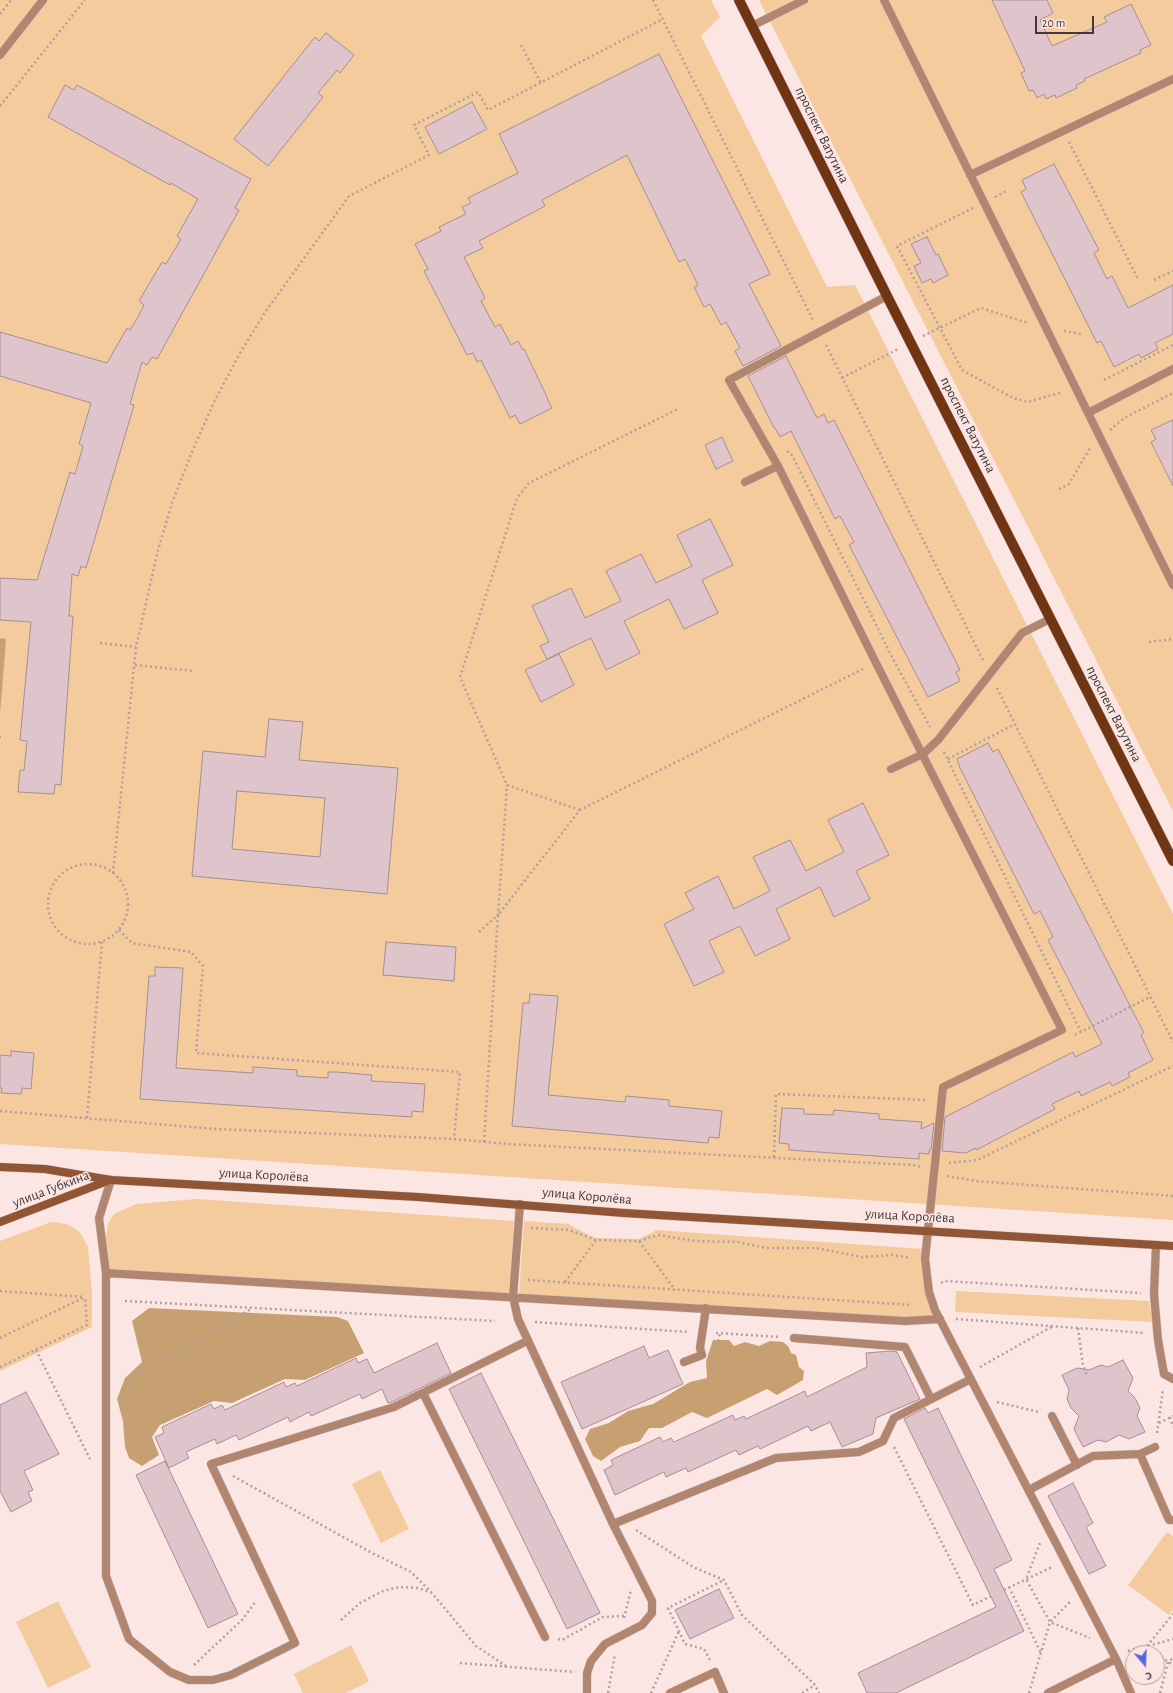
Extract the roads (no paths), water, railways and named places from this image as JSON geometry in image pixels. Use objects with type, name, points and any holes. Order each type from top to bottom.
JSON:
[{"type":"main road","name":"проспект Ватутина","points":[[739,0],[1173,861]]},
{"type":"street","points":[[0,55],[43,0]]},
{"type":"street","points":[[752,26],[804,0]]},
{"type":"street","points":[[884,0],[1173,585]]},
{"type":"street","points":[[970,175],[1173,79]]},
{"type":"street","points":[[887,296],[729,380],[778,466],[1062,1030],[943,1087],[926,1259],[929,1292],[934,1310],[1108,1643],[1131,1693]]},
{"type":"street","points":[[1088,413],[1173,370]]},
{"type":"street","points":[[745,482],[778,466]]},
{"type":"street","points":[[891,769],[923,754],[938,740],[989,673],[1022,633],[1050,619]]},
{"type":"street","name":"улица Королёва","points":[[0,1166],[45,1169],[111,1180],[520,1204],[624,1212],[1173,1246]]},
{"type":"street","points":[[111,1180],[99,1218],[106,1273],[106,1576],[129,1639],[170,1672],[189,1680],[213,1680],[231,1675],[295,1643],[210,1464],[394,1407],[527,1341]]},
{"type":"street","name":"улица Губкина","points":[[0,1222],[111,1180]]},
{"type":"street","points":[[520,1204],[513,1297],[518,1319],[613,1524],[652,1601],[652,1613],[642,1625],[605,1644],[591,1661],[587,1673],[587,1693]]},
{"type":"street","points":[[1156,1245],[1154,1294],[1157,1334],[1164,1374],[1173,1379]]},
{"type":"street","points":[[106,1273],[905,1321],[940,1319]]},
{"type":"street","points":[[684,1362],[702,1356],[700,1348],[706,1308]]},
{"type":"street","points":[[794,1338],[905,1347],[931,1400]]},
{"type":"street","points":[[613,1524],[776,1458],[859,1452],[883,1441],[894,1418],[971,1379]]},
{"type":"street","points":[[423,1392],[549,1637]]},
{"type":"street","points":[[1052,1416],[1077,1465]]},
{"type":"street","points":[[1029,1490],[1093,1456],[1140,1454],[1155,1447]]},
{"type":"street","points":[[1140,1454],[1169,1520],[1173,1520]]},
{"type":"street","points":[[1048,1693],[1115,1657]]},
{"type":"street","points":[[670,1693],[715,1672],[724,1693]]}]
